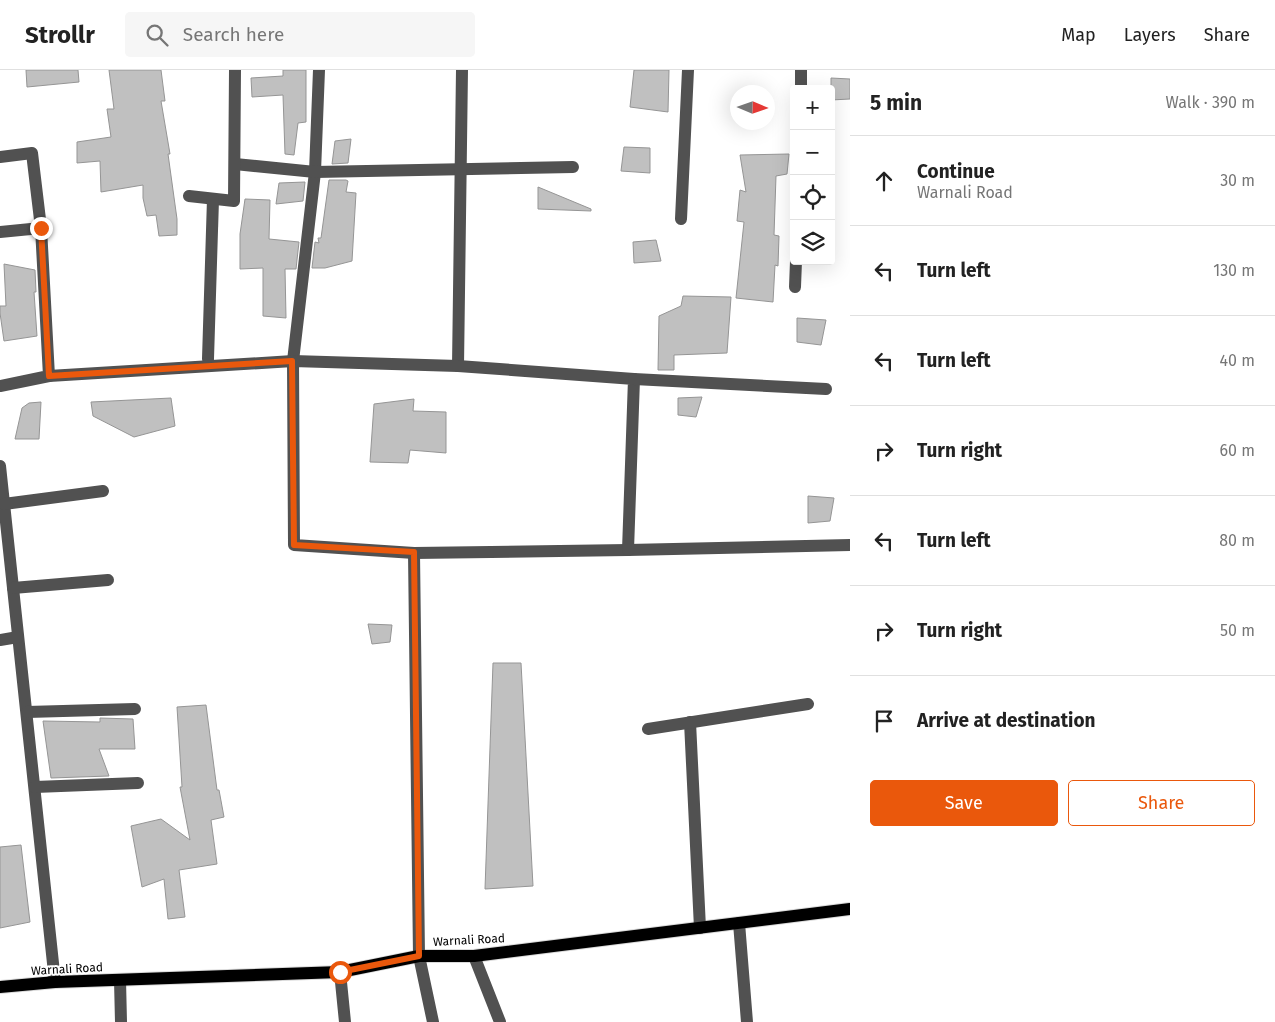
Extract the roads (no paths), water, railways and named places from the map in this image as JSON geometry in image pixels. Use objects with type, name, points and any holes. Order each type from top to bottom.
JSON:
[{"type":"main road","name":"Warnali Road","points":[[0,987],[55,982],[340,972],[419,956],[474,956],[850,909]]},
{"type":"street","points":[[189,196],[234,201],[235,70]]},
{"type":"street","points":[[319,70],[315,172],[292,361],[294,545],[414,552],[628,550],[850,544]]},
{"type":"street","points":[[458,366],[462,70]]},
{"type":"street","points":[[681,220],[688,70]]},
{"type":"street","points":[[801,70],[801,85]]},
{"type":"street","points":[[0,157],[32,153],[41,228],[49,376]]},
{"type":"street","points":[[235,164],[315,172],[574,167]]},
{"type":"street","points":[[208,360],[213,198]]},
{"type":"street","points":[[0,232],[41,228]]},
{"type":"street","points":[[795,287],[796,265]]},
{"type":"street","points":[[0,386],[49,376],[292,361],[458,366],[634,379],[826,388]]},
{"type":"street","points":[[628,550],[634,379]]},
{"type":"street","points":[[0,466],[4,504],[5,562],[13,588],[55,982]]},
{"type":"street","points":[[4,504],[103,491]]},
{"type":"street","points":[[414,552],[419,956],[433,1022]]},
{"type":"street","points":[[13,588],[108,580]]},
{"type":"street","points":[[0,640],[18,637]]},
{"type":"street","points":[[648,729],[808,704]]},
{"type":"street","points":[[27,712],[135,709]]},
{"type":"street","points":[[690,722],[700,928]]},
{"type":"street","points":[[35,787],[138,783]]},
{"type":"street","points":[[740,923],[747,1022]]},
{"type":"street","points":[[474,956],[500,1022]]},
{"type":"street","points":[[340,972],[345,1022]]},
{"type":"street","points":[[120,980],[121,1022]]}]
